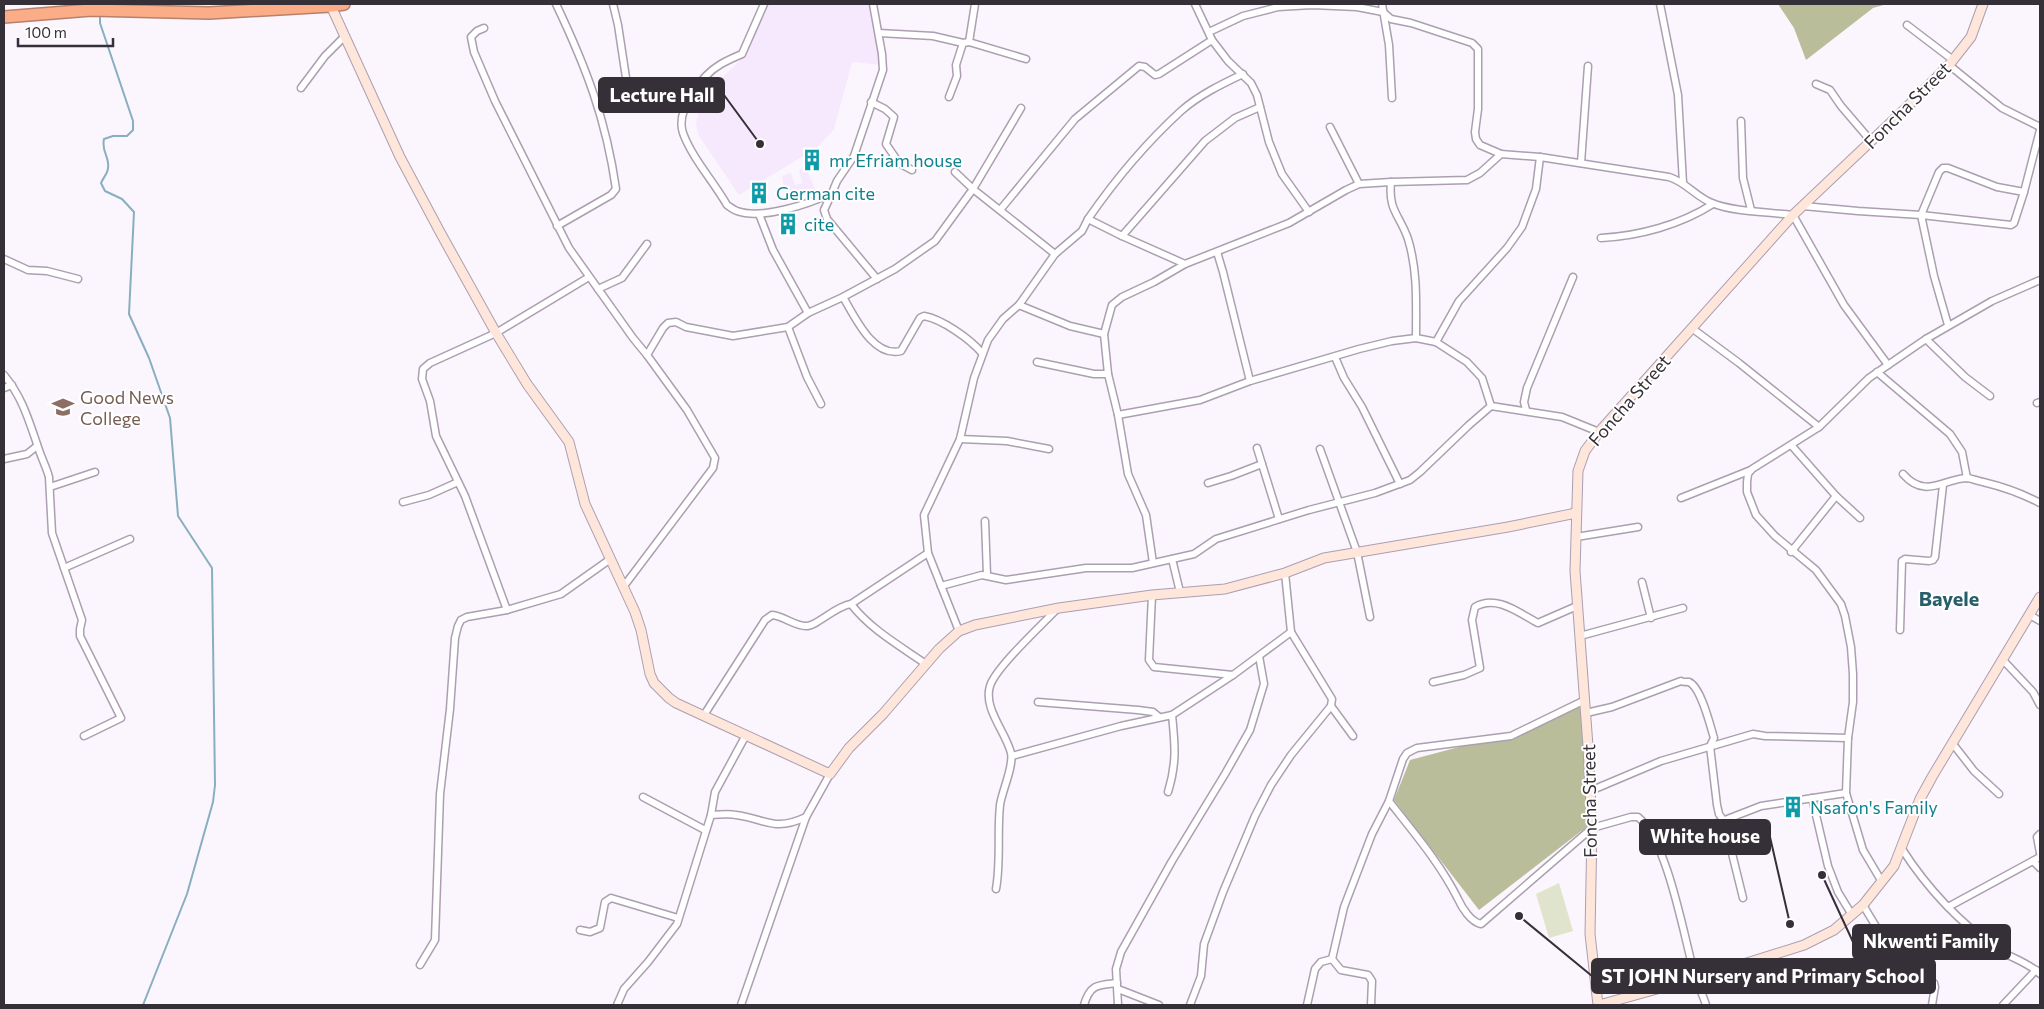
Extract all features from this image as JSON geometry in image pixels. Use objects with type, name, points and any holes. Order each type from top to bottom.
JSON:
[{"type":"highway","points":[[4,17],[52,8],[109,10],[331,6],[344,4]]},
{"type":"street","points":[[556,4],[581,56],[594,90],[616,189],[611,195],[557,226]]},
{"type":"street","points":[[613,4],[628,91]]},
{"type":"street","points":[[764,4],[742,54],[722,63],[709,73],[688,100],[682,121],[684,136],[727,205],[737,211],[759,214],[804,204],[832,193]]},
{"type":"street","points":[[873,4],[879,33],[883,70],[854,156],[838,181],[824,210],[827,219],[877,279]]},
{"type":"street","points":[[949,97],[957,76],[956,65],[966,43],[975,4]]},
{"type":"street","points":[[1195,4],[1212,40],[1228,61],[1251,83],[1260,106],[1269,142],[1282,174],[1310,212]]},
{"type":"street","points":[[1382,4],[1390,45],[1392,98]]},
{"type":"street","points":[[1660,4],[1678,95],[1683,183]]},
{"type":"street","name":"Foncha Street","points":[[1598,1005],[1590,934],[1592,828],[1586,713],[1574,571],[1579,465],[1585,451],[1598,432],[1793,215],[1951,62],[1971,37],[1983,4]]},
{"type":"street","points":[[1209,32],[1243,16],[1278,7],[1312,5],[1357,6],[1383,12],[1391,19],[1411,23],[1472,43],[1478,50],[1478,109],[1475,132],[1476,139],[1480,145],[1501,154],[1540,156],[1669,178],[1683,183],[1697,195],[1713,204],[1793,215],[1844,305],[1888,366]]},
{"type":"street","points":[[331,6],[400,157],[496,333],[527,384],[569,442],[585,504],[609,560],[624,586],[641,630],[650,674],[656,686],[676,703],[830,774]]},
{"type":"street","points":[[1803,206],[1921,214],[2011,225],[2014,223],[2040,129],[2002,108],[1907,25]]},
{"type":"street","points":[[484,28],[477,31],[471,37],[474,52],[495,101],[557,226],[569,248],[589,277],[687,410],[715,458],[713,468],[624,586]]},
{"type":"street","points":[[879,33],[933,36],[1026,59]]},
{"type":"street","points":[[301,88],[325,56],[344,37]]},
{"type":"street","points":[[1000,210],[1071,122],[1108,90],[1139,66],[1145,67],[1155,75],[1160,74],[1212,40]]},
{"type":"street","points":[[1581,163],[1588,66]]},
{"type":"street","points":[[959,631],[928,553],[924,515],[960,439],[974,378],[988,340],[1003,319],[1019,304],[1055,254],[1082,230],[1114,182],[1181,110],[1205,94],[1243,74]]},
{"type":"street","points":[[1816,84],[1830,90],[1871,141]]},
{"type":"street","points":[[871,102],[885,108],[894,117],[886,144],[900,163],[912,170]]},
{"type":"street","points":[[1122,236],[1210,136],[1235,118],[1260,106]]},
{"type":"street","points":[[647,355],[668,323],[676,322],[686,327],[733,336],[788,327],[808,313],[877,279],[935,241],[973,189],[1020,108]]},
{"type":"street","points":[[1741,121],[1743,178],[1751,210]]},
{"type":"street","points":[[1330,127],[1359,184]]},
{"type":"street","points":[[1153,563],[1146,515],[1128,474],[1118,416],[1108,374],[1104,334],[1112,306],[1122,297],[1154,282],[1185,264],[1274,230],[1359,184],[1467,180],[1480,173],[1501,154]]},
{"type":"street","points":[[1436,342],[1459,300],[1507,248],[1522,227],[1536,189],[1540,156]]},
{"type":"street","points":[[1948,325],[1934,276],[1921,214],[1939,172],[1943,168],[1948,168],[1997,187],[2024,192]]},
{"type":"street","points":[[955,172],[973,189],[1055,254]]},
{"type":"street","points":[[1392,182],[1391,202],[1408,239],[1417,284],[1416,338]]},
{"type":"street","points":[[1601,238],[1622,236],[1667,225],[1688,218],[1713,204]]},
{"type":"street","points":[[759,214],[773,250],[808,313]]},
{"type":"street","points":[[1088,219],[1185,264]]},
{"type":"street","points":[[598,289],[622,278],[647,244]]},
{"type":"street","points":[[1216,252],[1250,381]]},
{"type":"street","points":[[4,259],[28,270],[47,271],[78,278]]},
{"type":"street","points":[[507,610],[497,578],[458,482],[436,436],[430,401],[422,379],[423,369],[430,363],[496,333],[589,277]]},
{"type":"street","points":[[1526,410],[1524,402],[1527,388],[1573,277]]},
{"type":"street","points":[[1682,498],[1752,469],[1792,446],[1819,427],[1877,372],[1926,339],[1992,302],[2040,280]]},
{"type":"street","points":[[843,297],[865,332],[878,346],[886,350],[894,353],[901,351],[920,318],[924,316],[962,334],[982,353]]},
{"type":"street","points":[[1019,304],[1070,326],[1104,334]]},
{"type":"street","points":[[788,327],[802,366],[821,404]]},
{"type":"street","points":[[1692,329],[1739,363],[1819,427]]},
{"type":"street","points":[[1118,416],[1200,400],[1250,381],[1376,345],[1416,338],[1436,342],[1467,362],[1482,378],[1491,406]]},
{"type":"street","points":[[1926,339],[1964,378],[1990,396]]},
{"type":"street","points":[[1335,357],[1344,378],[1362,407],[1400,484]]},
{"type":"street","points":[[1036,362],[1094,374],[1108,374]]},
{"type":"street","points":[[1877,372],[1950,434],[1962,452],[1967,478]]},
{"type":"street","points":[[4,375],[26,410],[37,446],[47,469],[50,487],[50,526],[82,620],[80,636],[121,718],[84,736]]},
{"type":"street","points":[[4,388],[12,385]]},
{"type":"street","points":[[941,586],[987,575],[1006,580],[1078,569],[1132,568],[1194,554],[1216,539],[1400,484],[1420,472],[1491,406],[1562,417],[1598,432]]},
{"type":"street","points":[[960,439],[1007,441],[1049,449]]},
{"type":"street","points":[[4,459],[27,454],[37,446]]},
{"type":"street","points":[[1792,446],[1836,496],[1860,518]]},
{"type":"street","points":[[1257,448],[1279,519]]},
{"type":"street","points":[[1320,448],[1357,552],[1370,617]]},
{"type":"street","points":[[1208,482],[1231,476],[1262,464]]},
{"type":"street","points":[[1752,469],[1748,474],[1746,482],[1747,492],[1756,515],[1791,552],[1804,560],[1825,580],[1841,604],[1846,616],[1852,647],[1853,674],[1853,702],[1848,738],[1846,793],[1863,850],[1882,882]]},
{"type":"street","points":[[50,487],[96,472]]},
{"type":"street","points":[[1903,474],[1912,482],[1922,486],[1943,485],[1967,478],[2020,492],[2040,503]]},
{"type":"street","points":[[403,502],[428,495],[458,482]]},
{"type":"street","points":[[1900,630],[1902,561],[1905,559],[1933,560],[1943,485]]},
{"type":"street","points":[[1791,552],[1836,496]]},
{"type":"street","points":[[744,1004],[806,817],[830,774],[849,748],[939,649],[959,631],[991,620],[1058,608],[1152,595],[1225,589],[1285,574],[1324,558],[1508,527],[1576,513]]},
{"type":"street","points":[[985,521],[987,575]]},
{"type":"street","points":[[1576,537],[1638,527]]},
{"type":"street","points":[[64,568],[130,539]]},
{"type":"street","points":[[704,715],[765,620],[772,615],[781,616],[805,627],[813,625],[843,605],[851,604],[928,553]]},
{"type":"street","points":[[1172,559],[1180,592]]},
{"type":"street","points":[[420,965],[434,940],[440,794],[450,709],[455,638],[458,626],[461,620],[467,617],[507,610],[561,594],[609,560]]},
{"type":"street","points":[[1190,1005],[1201,976],[1204,944],[1223,892],[1255,816],[1271,785],[1291,755],[1331,706],[1332,700],[1291,632],[1285,574]]},
{"type":"street","points":[[1642,582],[1651,618]]},
{"type":"street","points":[[1152,595],[1149,660],[1154,667],[1233,675]]},
{"type":"street","points":[[1598,1005],[1715,973],[1804,944],[1834,930],[1863,905],[1894,866],[1920,799],[2040,597]]},
{"type":"street","points":[[851,604],[858,614],[876,629],[926,664]]},
{"type":"street","points":[[1433,682],[1480,668],[1472,620],[1475,607],[1480,604],[1508,606],[1538,623],[1577,606]]},
{"type":"street","points":[[996,889],[1000,870],[1000,806],[1012,756],[991,707],[988,695],[991,684],[998,672],[1058,608]]},
{"type":"street","points":[[1580,636],[1683,608]]},
{"type":"street","points":[[2030,615],[2040,621]]},
{"type":"street","points":[[1012,756],[1172,715],[1233,675],[1291,632]]},
{"type":"street","points":[[1118,1005],[1116,969],[1121,952],[1172,861],[1250,730],[1264,684],[1259,656]]},
{"type":"street","points":[[2003,660],[2033,692],[2040,705]]},
{"type":"street","points":[[1586,713],[1612,707],[1681,682],[1689,682],[1694,686],[1714,738],[1710,746],[1717,805],[1719,814],[1724,821],[1743,898]]},
{"type":"street","points":[[1332,959],[1344,907],[1353,882],[1372,834],[1389,801],[1403,759],[1407,753],[1417,748],[1511,736],[1584,700]]},
{"type":"street","points":[[1038,702],[1138,710],[1153,712],[1159,717]]},
{"type":"street","points":[[1331,706],[1353,736]]},
{"type":"street","points":[[1168,792],[1176,754],[1172,715]]},
{"type":"street","points":[[1590,791],[1648,766],[1753,734],[1848,738]]},
{"type":"street","points":[[617,1005],[624,989],[676,924],[690,887],[712,815],[716,792],[746,735]]},
{"type":"street","points":[[1953,744],[1974,771],[1999,794]]},
{"type":"street","points":[[1658,846],[1761,806],[1846,793]]},
{"type":"street","points":[[643,797],[706,830]]},
{"type":"street","points":[[1812,798],[1828,866],[1838,892],[1852,915]]},
{"type":"street","points":[[1389,801],[1433,856],[1462,907],[1477,923],[1481,924],[1532,882],[1592,828],[1631,817],[1638,817],[1650,830],[1658,846],[1706,1005]]},
{"type":"street","points":[[712,815],[734,814],[772,825],[791,824],[806,817]]},
{"type":"street","points":[[2040,834],[2036,837],[2036,841],[2040,853]]},
{"type":"street","points":[[1902,849],[1928,886],[1948,907],[1999,950],[2038,972],[2003,1005]]},
{"type":"street","points":[[1948,907],[2040,857]]},
{"type":"street","points":[[2033,861],[2040,868]]},
{"type":"street","points":[[580,930],[590,932],[600,928],[605,902],[611,898],[678,918]]},
{"type":"street","points":[[1863,905],[1901,968],[1934,983],[1932,1005]]},
{"type":"street","points":[[1307,1005],[1315,969],[1321,962],[1332,959]]},
{"type":"street","points":[[1332,959],[1341,970],[1368,975],[1372,981],[1371,1005]]},
{"type":"street","points":[[1084,1005],[1090,990],[1099,984],[1117,986],[1159,1005]]},
{"type":"shaded area","points":[[765,4],[873,4],[882,65],[852,62],[834,129],[818,147],[739,195],[699,136],[696,125],[700,105],[708,91],[747,54]]},
{"type":"shaded area","points":[[806,168],[816,191],[786,199],[782,176],[791,173],[795,185],[802,183],[799,170]]},
{"type":"green space","points":[[1778,4],[1887,4],[1873,8],[1806,60],[1794,28]]},
{"type":"green space","points":[[1582,702],[1589,825],[1479,910],[1394,800],[1410,760],[1523,730]]},
{"type":"green space","points":[[1559,883],[1573,931],[1549,938],[1536,894]]},
{"type":"waterway","points":[[100,14],[100,23],[133,121],[133,130],[127,136],[113,136],[104,139],[103,144],[108,160],[108,168],[101,183],[105,191],[122,199],[134,212],[129,314],[149,358],[170,418],[178,516],[212,568],[215,785],[213,802],[187,894],[143,1005]]},
{"type":"place","name":"Lecture Hall","points":[[760,144]]},
{"type":"place","name":"mr Efriam house","points":[[812,160]]},
{"type":"place","name":"German cite","points":[[759,193]]},
{"type":"place","name":"cite","points":[[788,224]]},
{"type":"place","name":"Good News College","points":[[63,407]]},
{"type":"place","name":"Nsafon's Family","points":[[1793,807]]},
{"type":"place","name":"Nkwenti Family","points":[[1822,875]]},
{"type":"place","name":"ST JOHN Nursery and Primary School","points":[[1519,916]]},
{"type":"place","name":"White house","points":[[1790,924]]},
{"type":"district","name":"Bayele","points":[[1949,598]]}]
